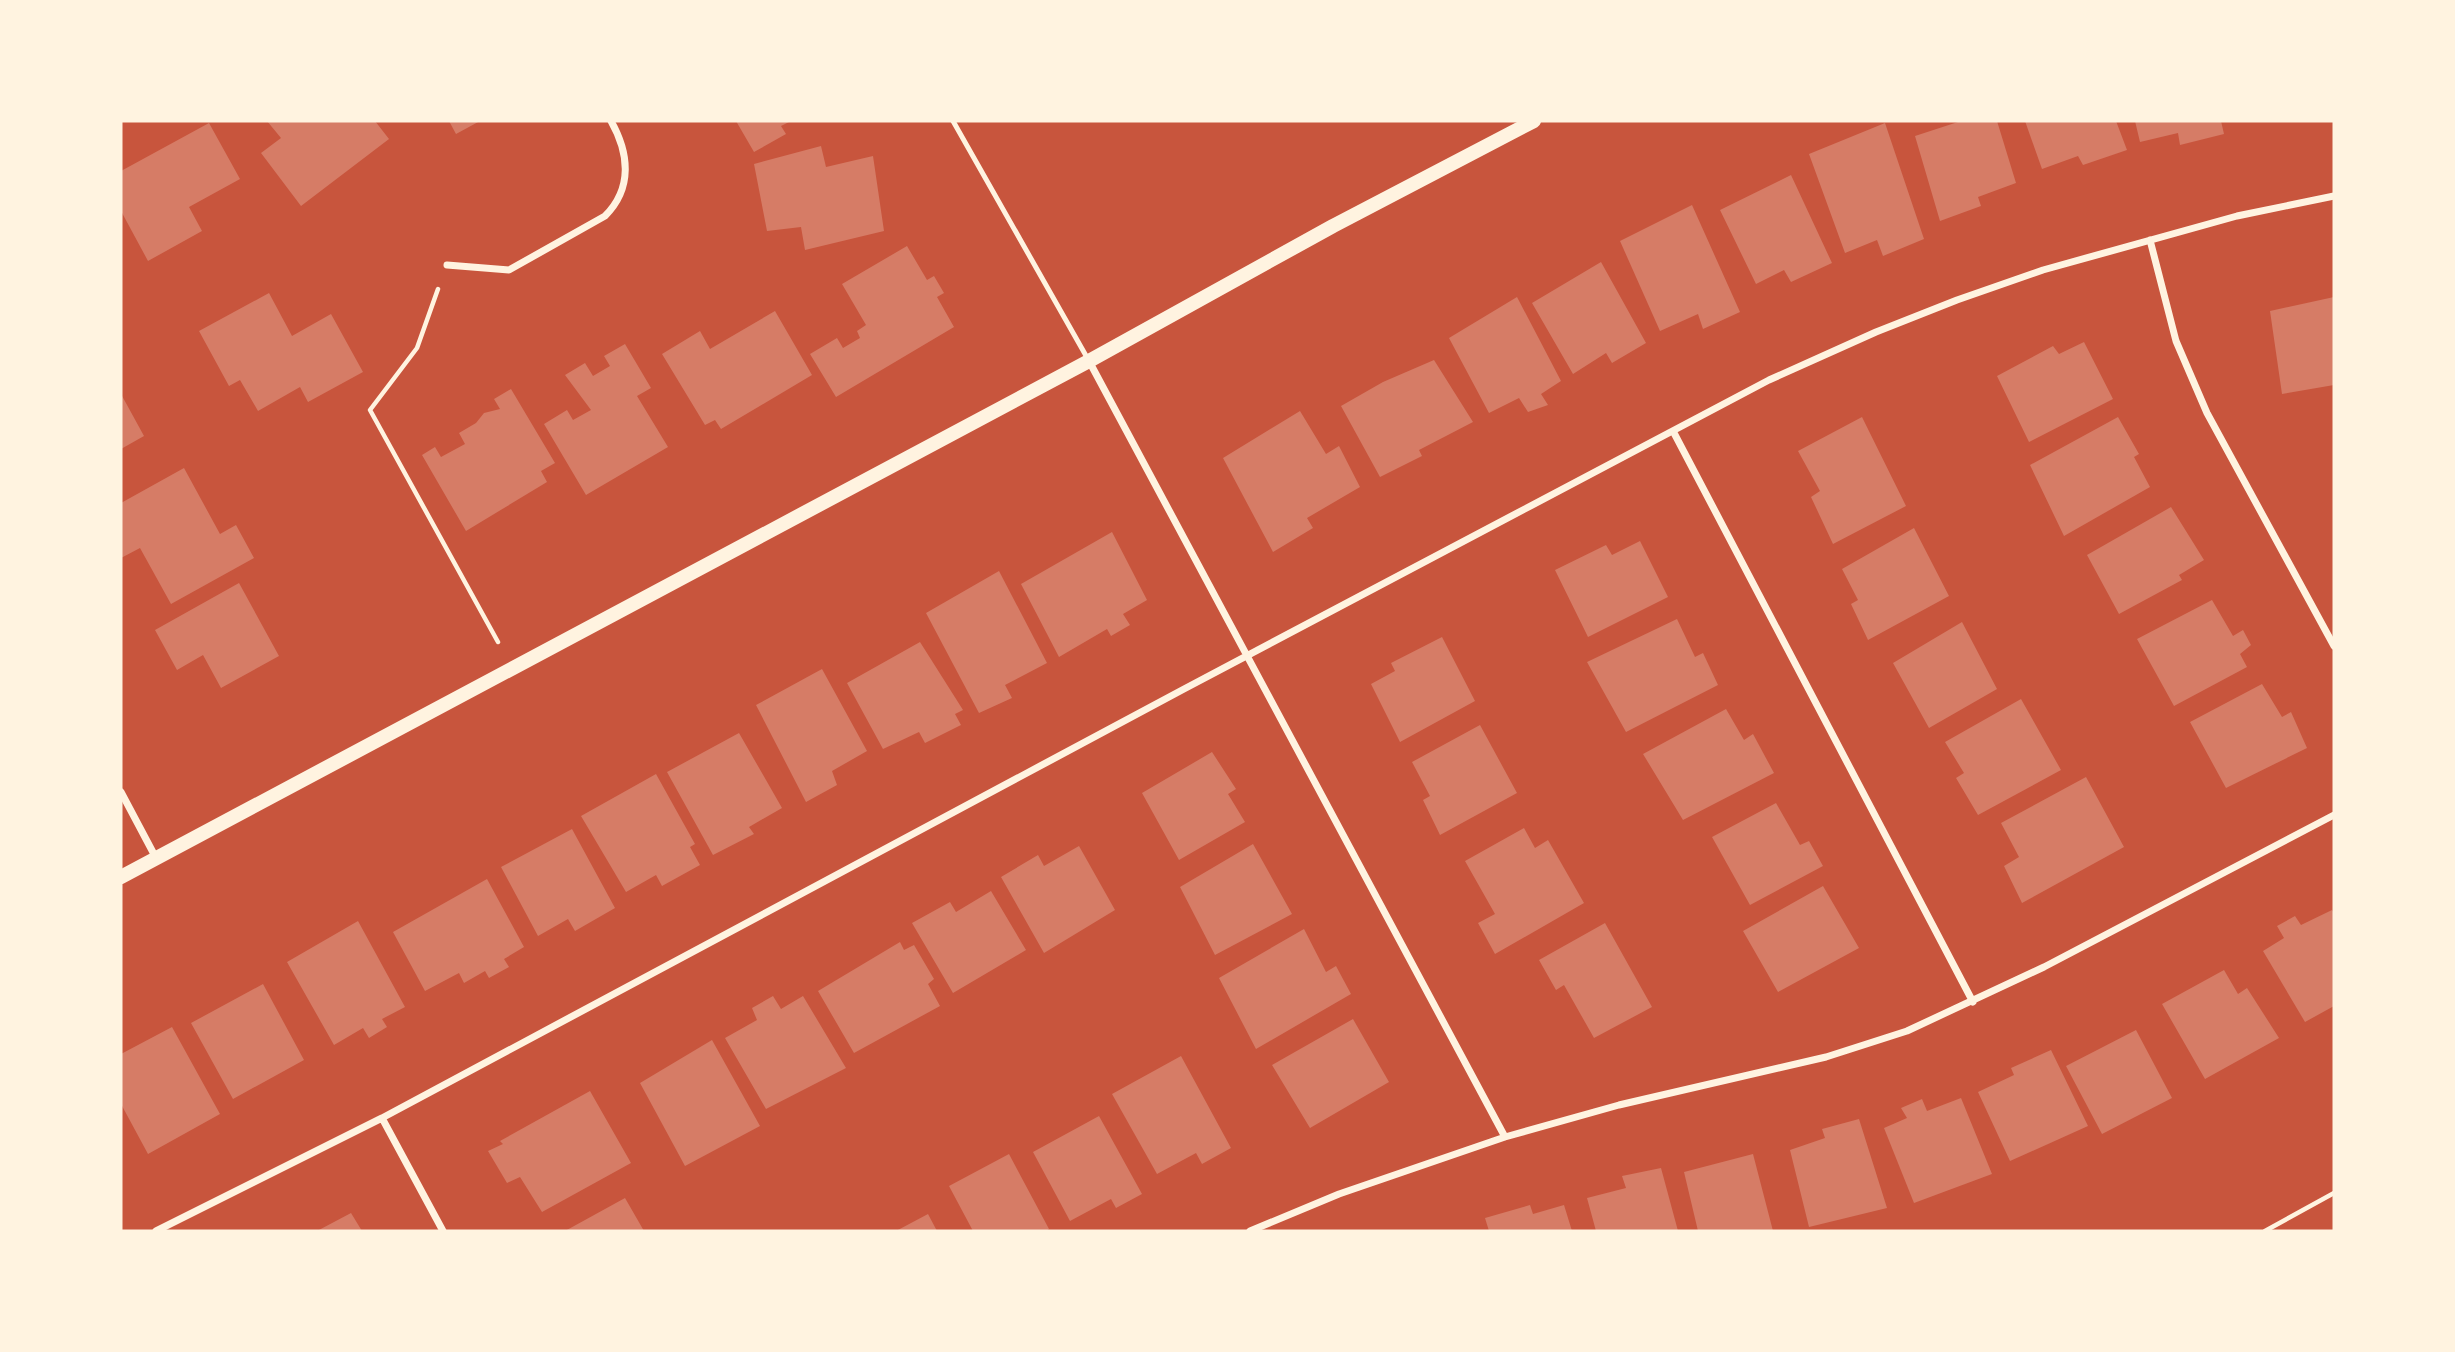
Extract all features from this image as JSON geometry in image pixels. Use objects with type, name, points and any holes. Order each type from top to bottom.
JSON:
[{"type":"main road","points":[[121,877],[1088,361],[1333,226],[1535,121]]},
{"type":"street","points":[[447,265],[509,270],[606,216],[617,204],[623,187],[626,160],[619,135],[611,121]]},
{"type":"street","points":[[156,1231],[382,1118],[1769,380],[1934,309],[2043,270],[2237,216],[2334,197]]},
{"type":"street","points":[[2150,240],[2176,341],[2207,413],[2334,646]]},
{"type":"street","points":[[1088,361],[1505,1137]]},
{"type":"street","points":[[1673,431],[1973,1002]]},
{"type":"street","points":[[121,792],[156,858]]},
{"type":"street","points":[[1250,1231],[1339,1194],[1505,1137],[1619,1105],[1826,1057],[1907,1031],[2045,967],[2334,816]]},
{"type":"street","points":[[382,1118],[443,1231]]},
{"type":"lane","points":[[953,121],[1088,361]]},
{"type":"path","points":[[447,265],[416,348],[370,410],[512,667]]},
{"type":"path","points":[[2265,1231],[2334,1194]]},
{"type":"building","points":[[267,121],[375,121],[389,139],[301,206],[261,153],[281,138]]},
{"type":"building","points":[[449,121],[480,121],[456,134]]},
{"type":"building","points":[[736,121],[791,121],[781,126],[786,134],[754,152]]},
{"type":"building","points":[[1961,121],[1997,121],[2016,183],[1978,197],[1981,206],[1940,221],[1915,136]]},
{"type":"building","points":[[2025,121],[2116,121],[2127,150],[2083,165],[2078,156],[2042,169]]},
{"type":"building","points":[[2135,121],[2221,121],[2224,134],[2180,145],[2178,133],[2140,142]]},
{"type":"building","points":[[209,123],[240,179],[189,207],[202,231],[148,261],[121,211],[121,171]]},
{"type":"building","points":[[1885,123],[1924,239],[1883,256],[1877,240],[1845,253],[1809,154]]},
{"type":"building","points":[[821,146],[826,167],[873,156],[884,231],[805,250],[801,227],[767,231],[754,164]]},
{"type":"building","points":[[1791,175],[1832,263],[1791,282],[1784,270],[1756,284],[1720,210]]},
{"type":"building","points":[[1692,205],[1740,312],[1703,329],[1698,314],[1660,331],[1620,241]]},
{"type":"building","points":[[907,246],[927,280],[934,276],[944,293],[937,297],[954,327],[836,397],[810,354],[837,338],[843,348],[860,338],[857,331],[866,325],[842,284]]},
{"type":"building","points":[[1601,262],[1646,343],[1612,363],[1606,353],[1573,374],[1532,303]]},
{"type":"building","points":[[269,293],[292,336],[331,314],[363,372],[308,402],[300,387],[258,411],[240,380],[229,386],[199,331]]},
{"type":"building","points":[[1517,297],[1561,381],[1541,394],[1548,405],[1528,412],[1519,398],[1489,413],[1449,338]]},
{"type":"building","points":[[2334,297],[2334,385],[2282,394],[2270,311]]},
{"type":"building","points":[[775,311],[812,375],[721,429],[715,420],[705,425],[662,354],[700,331],[710,349]]},
{"type":"building","points":[[2084,342],[2113,399],[2029,442],[1997,376],[2053,346],[2059,354]]},
{"type":"building","points":[[625,344],[651,388],[637,396],[668,447],[586,495],[544,424],[567,410],[573,420],[591,410],[565,375],[585,363],[593,376],[610,366],[604,356]]},
{"type":"building","points":[[1434,360],[1473,422],[1419,450],[1422,456],[1380,477],[1341,406],[1383,382]]},
{"type":"building","points":[[511,389],[555,463],[541,471],[547,482],[466,531],[422,455],[435,447],[441,457],[465,444],[459,433],[476,423],[484,413],[500,409],[494,399]]},
{"type":"building","points":[[121,394],[144,436],[121,449]]},
{"type":"building","points":[[1300,411],[1326,454],[1339,446],[1360,487],[1307,518],[1313,528],[1273,552],[1223,458]]},
{"type":"building","points":[[1862,417],[1906,506],[1833,544],[1811,497],[1820,491],[1798,451]]},
{"type":"building","points":[[2118,417],[2139,454],[2134,457],[2150,487],[2064,536],[2030,465]]},
{"type":"building","points":[[184,468],[220,534],[236,525],[254,558],[171,604],[140,548],[121,558],[121,503]]},
{"type":"building","points":[[2171,507],[2204,560],[2179,575],[2182,580],[2119,614],[2087,555]]},
{"type":"building","points":[[1914,528],[1949,596],[1868,640],[1851,604],[1858,600],[1842,569]]},
{"type":"building","points":[[1112,532],[1147,600],[1123,614],[1130,625],[1111,636],[1107,629],[1059,657],[1021,584]]},
{"type":"building","points":[[1640,541],[1668,597],[1588,637],[1555,570],[1606,545],[1612,555]]},
{"type":"building","points":[[999,571],[1047,663],[1005,685],[1012,698],[979,713],[926,613]]},
{"type":"building","points":[[239,583],[279,656],[221,688],[203,655],[177,670],[155,630]]},
{"type":"building","points":[[2212,600],[2233,636],[2243,630],[2251,645],[2240,654],[2247,667],[2174,706],[2137,639]]},
{"type":"building","points":[[1677,619],[1695,657],[1703,653],[1718,685],[1626,732],[1587,662]]},
{"type":"building","points":[[1962,622],[1997,689],[1929,728],[1893,663]]},
{"type":"building","points":[[1442,637],[1475,701],[1400,742],[1371,684],[1395,671],[1391,663]]},
{"type":"building","points":[[920,642],[963,710],[955,714],[961,725],[925,743],[919,732],[883,749],[847,683]]},
{"type":"building","points":[[822,669],[867,751],[832,771],[837,785],[806,802],[756,705]]},
{"type":"building","points":[[2262,684],[2282,717],[2291,712],[2307,748],[2226,788],[2190,722]]},
{"type":"building","points":[[2021,699],[2061,770],[1978,815],[1956,778],[1964,773],[1945,742]]},
{"type":"building","points":[[1726,709],[1744,740],[1753,734],[1774,773],[1683,820],[1643,754]]},
{"type":"building","points":[[1480,725],[1517,793],[1440,835],[1423,800],[1430,796],[1412,762]]},
{"type":"building","points":[[739,733],[782,808],[749,827],[754,834],[713,855],[667,772]]},
{"type":"building","points":[[1212,752],[1236,789],[1228,794],[1245,822],[1179,860],[1142,793]]},
{"type":"building","points":[[656,774],[695,844],[690,847],[700,865],[662,886],[656,875],[626,892],[581,816]]},
{"type":"building","points":[[2086,777],[2124,847],[2022,903],[2004,866],[2019,857],[2001,823]]},
{"type":"building","points":[[1776,803],[1800,845],[1809,841],[1823,866],[1750,905],[1712,837]]},
{"type":"building","points":[[1524,828],[1535,848],[1548,840],[1584,903],[1495,954],[1478,923],[1495,914],[1465,861]]},
{"type":"building","points":[[572,829],[615,908],[575,931],[568,919],[538,936],[501,867]]},
{"type":"building","points":[[1253,844],[1292,914],[1215,955],[1180,887]]},
{"type":"building","points":[[1079,846],[1115,910],[1044,953],[1001,877],[1038,855],[1044,866]]},
{"type":"building","points":[[487,879],[524,947],[504,959],[509,967],[489,978],[485,971],[464,983],[459,973],[425,991],[393,932]]},
{"type":"building","points":[[1823,886],[1859,948],[1778,992],[1743,931]]},
{"type":"building","points":[[991,891],[1026,950],[953,993],[912,923],[950,902],[956,912]]},
{"type":"building","points":[[2332,910],[2334,1006],[2305,1022],[2263,951],[2284,938],[2277,926],[2295,916],[2301,925]]},
{"type":"building","points":[[358,921],[405,1007],[382,1019],[387,1027],[369,1038],[363,1028],[334,1045],[287,962]]},
{"type":"building","points":[[1605,923],[1652,1007],[1594,1038],[1564,985],[1556,990],[1539,960]]},
{"type":"building","points":[[1304,929],[1326,972],[1336,966],[1351,994],[1256,1049],[1219,978]]},
{"type":"building","points":[[900,942],[904,950],[914,945],[934,979],[928,984],[940,1006],[854,1053],[818,991]]},
{"type":"building","points":[[2224,970],[2238,994],[2247,988],[2279,1038],[2205,1079],[2162,1004]]},
{"type":"building","points":[[263,984],[304,1060],[233,1099],[191,1023]]},
{"type":"building","points":[[773,996],[781,1009],[803,996],[846,1068],[766,1109],[725,1038],[757,1020],[752,1008]]},
{"type":"building","points":[[1353,1019],[1389,1082],[1310,1128],[1272,1065]]},
{"type":"building","points":[[172,1027],[220,1114],[148,1154],[121,1104],[121,1054]]},
{"type":"building","points":[[2136,1030],[2172,1098],[2102,1134],[2066,1066]]},
{"type":"building","points":[[712,1040],[760,1126],[685,1166],[640,1083]]},
{"type":"building","points":[[2051,1050],[2088,1126],[2010,1161],[1978,1092],[2014,1075],[2011,1068]]},
{"type":"building","points":[[1181,1056],[1231,1148],[1202,1164],[1196,1153],[1157,1174],[1112,1094]]},
{"type":"building","points":[[590,1091],[631,1163],[542,1212],[520,1177],[507,1183],[488,1151],[503,1144],[500,1141]]},
{"type":"building","points":[[1961,1098],[1992,1174],[1914,1203],[1884,1128],[1907,1118],[1901,1108],[1922,1099],[1927,1111]]},
{"type":"building","points":[[1099,1116],[1142,1194],[1116,1208],[1111,1199],[1070,1221],[1033,1152]]},
{"type":"building","points":[[1859,1119],[1887,1208],[1809,1227],[1790,1150],[1825,1138],[1822,1129]]},
{"type":"building","points":[[1009,1154],[1049,1229],[1046,1231],[973,1231],[949,1186]]},
{"type":"building","points":[[1753,1154],[1773,1231],[1698,1231],[1684,1172]]},
{"type":"building","points":[[1661,1168],[1678,1231],[1596,1231],[1587,1198],[1626,1188],[1622,1176]]},
{"type":"building","points":[[625,1198],[644,1231],[565,1231]]},
{"type":"building","points":[[1530,1205],[1533,1214],[1564,1205],[1572,1231],[1489,1231],[1485,1218]]},
{"type":"building","points":[[351,1213],[362,1231],[317,1231]]},
{"type":"building","points":[[928,1214],[937,1231],[896,1231]]}]
